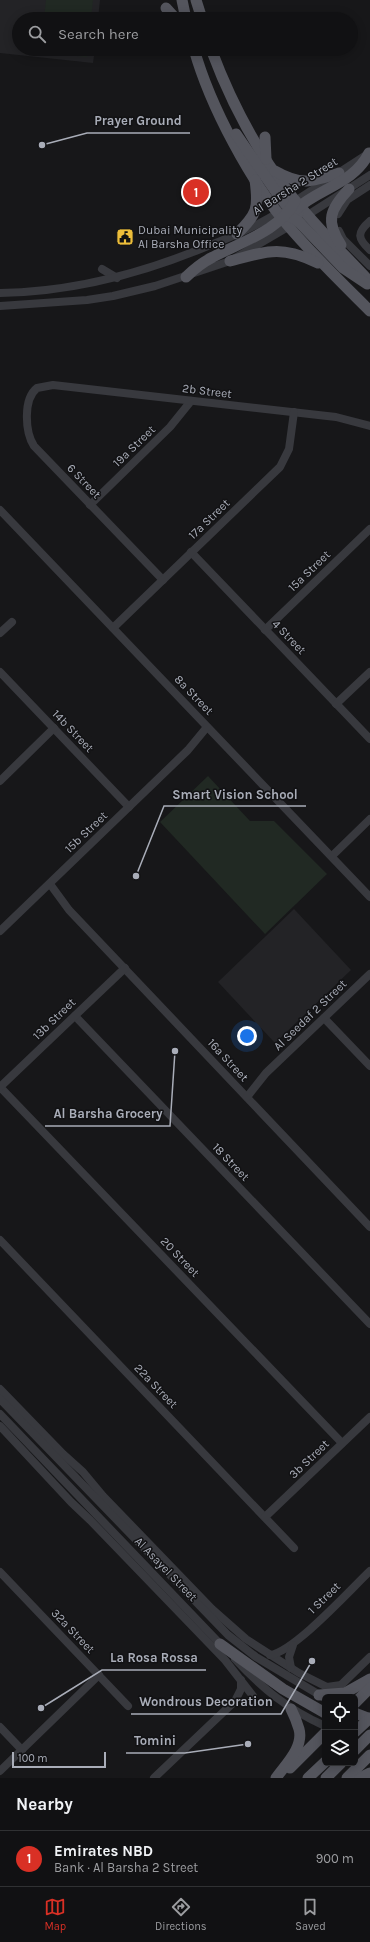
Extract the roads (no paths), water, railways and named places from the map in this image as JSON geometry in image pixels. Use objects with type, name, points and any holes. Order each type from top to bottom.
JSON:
[{"type":"main road","points":[[182,0],[185,12]]},
{"type":"main road","points":[[196,0],[200,12]]},
{"type":"main road","points":[[166,8],[170,12]]},
{"type":"main road","points":[[197,56],[208,88],[227,130],[255,178],[370,282]]},
{"type":"main road","points":[[214,56],[225,85],[269,165],[292,213],[343,268],[370,286]]},
{"type":"main road","points":[[227,130],[237,135],[242,140],[292,213],[324,265],[370,311]]},
{"type":"main road","points":[[265,137],[269,165],[286,177],[301,182],[318,180],[339,173]]},
{"type":"main road","points":[[186,277],[207,260],[271,227],[354,174],[370,153]]},
{"type":"main road","points":[[237,234],[251,220],[257,209],[255,178]]},
{"type":"main road","points":[[352,187],[336,204],[331,216],[331,223],[336,237],[354,266]]},
{"type":"main road","points":[[230,261],[263,253],[282,251],[300,255],[324,265]]},
{"type":"main road","points":[[220,1644],[278,1686],[322,1711]]},
{"type":"main road","points":[[339,1694],[345,1693],[370,1679]]},
{"type":"main road","points":[[358,1700],[370,1688]]},
{"type":"main road","points":[[276,1778],[296,1751],[299,1742],[299,1729],[291,1708]]},
{"type":"main road","points":[[358,1714],[370,1718]]},
{"type":"main road","points":[[356,1730],[370,1718]]},
{"type":"main road","points":[[358,1725],[370,1727]]},
{"type":"main road","points":[[358,1732],[370,1734]]},
{"type":"main road","points":[[358,1747],[370,1734]]},
{"type":"main road","points":[[279,1778],[322,1736]]},
{"type":"main road","points":[[358,1738],[370,1743]]},
{"type":"main road","points":[[311,1746],[322,1746]]},
{"type":"main road","points":[[347,1778],[370,1756]]},
{"type":"main road","points":[[308,1778],[322,1765]]},
{"type":"main road","points":[[326,1778],[338,1766]]},
{"type":"main road","points":[[338,1778],[346,1766]]},
{"type":"main road","points":[[360,1778],[370,1773]]},
{"type":"street","name":"Al Barsha 2 Street","points":[[0,306],[54,303],[113,296],[186,277],[230,261],[292,213],[339,173],[370,153]]},
{"type":"street","name":"Al Barsha 2 Street","points":[[0,293],[62,289],[117,278],[171,261],[292,213],[352,187],[370,175]]},
{"type":"street","points":[[352,187],[369,186]]},
{"type":"street","points":[[369,186],[344,203],[338,213],[337,221],[338,230],[343,238],[370,266]]},
{"type":"street","points":[[370,221],[362,228],[360,235],[362,242],[370,250]]},
{"type":"street","points":[[102,269],[117,278]]},
{"type":"street","name":"2b Street","points":[[40,386],[53,385],[336,417],[370,426]]},
{"type":"street","name":"6 Street","points":[[40,386],[32,392],[30,398],[27,427],[31,441],[36,449],[162,580]]},
{"type":"street","name":"19a Street","points":[[90,505],[170,427],[191,401]]},
{"type":"street","name":"17a Street","points":[[113,628],[280,467],[289,450],[294,412]]},
{"type":"street","name":"8a Street","points":[[0,510],[370,897]]},
{"type":"street","name":"15a Street","points":[[266,630],[370,530]]},
{"type":"street","name":"4 Street","points":[[191,552],[370,740]]},
{"type":"street","points":[[0,633],[12,622]]},
{"type":"street","name":"14b Street","points":[[0,672],[129,807]]},
{"type":"street","points":[[336,704],[370,672]]},
{"type":"street","points":[[0,781],[54,728]]},
{"type":"street","name":"15b Street","points":[[0,931],[210,729]]},
{"type":"street","points":[[332,856],[370,819]]},
{"type":"street","name":"16a Street","points":[[47,887],[370,1227]]},
{"type":"street","name":"13b Street","points":[[0,1087],[125,968]]},
{"type":"street","name":"Al Seedaf 2 Street","points":[[244,1094],[370,974]]},
{"type":"street","name":"18 Street","points":[[75,1016],[370,1324]]},
{"type":"street","points":[[324,1018],[370,1066]]},
{"type":"street","name":"20 Street","points":[[0,1087],[342,1443]]},
{"type":"street","name":"22a Street","points":[[0,1240],[294,1548]]},
{"type":"street","points":[[0,1389],[63,1454],[83,1472],[210,1612],[246,1639],[270,1656],[318,1683],[331,1688],[344,1682],[370,1657]]},
{"type":"street","name":"Al Asayel Street","points":[[0,1399],[210,1612],[228,1635],[256,1657],[322,1697]]},
{"type":"street","name":"Al Asayel Street","points":[[0,1414],[257,1682],[291,1708],[322,1724]]},
{"type":"street","name":"3b Street","points":[[265,1518],[370,1417]]},
{"type":"street","points":[[0,1426],[36,1466],[225,1660],[253,1696],[242,1697],[235,1701],[154,1778]]},
{"type":"street","points":[[35,1452],[36,1466]]},
{"type":"street","name":"1 Street","points":[[270,1656],[279,1653],[295,1643],[370,1571]]},
{"type":"street","name":"32a Street","points":[[0,1572],[128,1706]]},
{"type":"street","points":[[291,1668],[290,1653],[295,1643]]},
{"type":"street","points":[[0,1771],[99,1675]]},
{"type":"street","points":[[235,1701],[241,1689],[241,1680]]},
{"type":"street","points":[[0,1727],[22,1750]]},
{"type":"place","name":"Prayer Ground","points":[[42,145]]},
{"type":"place","name":"Emirates NBD","points":[[196,192]]},
{"type":"place","name":"Dubai Municipality Al Barsha Office","points":[[125,237]]},
{"type":"place","name":"Smart Vision School","points":[[136,876]]},
{"type":"place","name":"Al Barsha Grocery","points":[[175,1051]]},
{"type":"place","name":"Wondrous Decoration","points":[[312,1661]]},
{"type":"place","name":"La Rosa Rossa","points":[[41,1708]]},
{"type":"place","name":"Tomini","points":[[248,1744]]}]
